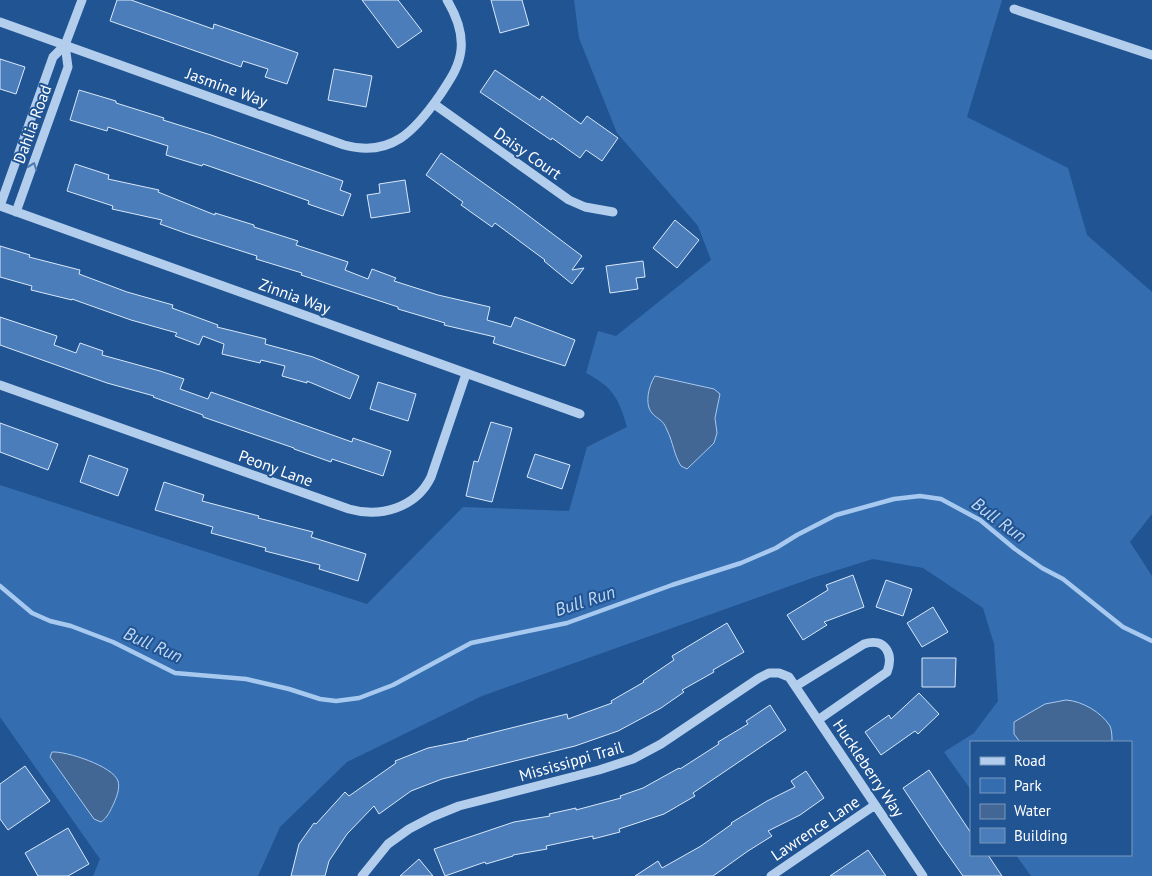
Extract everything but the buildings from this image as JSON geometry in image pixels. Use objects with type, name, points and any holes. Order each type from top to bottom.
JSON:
[{"type":"street","name":"Dahlia Road","points":[[0,206],[54,57],[65,45],[82,0]]},
{"type":"street","name":"Jasmine Way","points":[[0,22],[344,145],[359,148],[383,146],[405,137],[434,104],[455,71],[461,50],[459,26],[454,12],[446,0]]},
{"type":"street","points":[[1014,9],[1152,55]]},
{"type":"street","name":"Dahlia Road","points":[[16,212],[68,67],[65,45]]},
{"type":"street","name":"Daisy Court","points":[[434,104],[569,200],[585,207],[613,212]]},
{"type":"street","name":"Zinnia Way","points":[[0,206],[580,414]]},
{"type":"street","name":"Peony Lane","points":[[0,385],[348,509],[372,513],[388,511],[399,507],[414,498],[426,486],[431,477],[466,374]]},
{"type":"street","points":[[796,686],[864,644],[872,641],[879,642],[885,646],[888,652],[889,666],[887,672],[818,720]]},
{"type":"street","name":"Mississippi Trail","points":[[362,876],[388,844],[409,829],[432,817],[459,806],[599,770],[633,759],[661,744],[759,678],[769,673],[779,673],[789,677]]},
{"type":"street","name":"Huckleberry Way","points":[[789,677],[923,876]]},
{"type":"street","name":"Lawrence Lane","points":[[771,876],[875,805]]},
{"type":"green space","points":[[574,0],[1002,0],[967,117],[1068,168],[1087,235],[1152,292],[1152,514],[1130,542],[1152,576],[1152,876],[1031,876],[1017,856],[1132,856],[1132,741],[970,741],[970,789],[944,752],[974,733],[998,701],[994,644],[983,608],[923,568],[873,559],[815,577],[482,696],[347,762],[280,827],[258,876],[93,876],[100,859],[0,717],[0,485],[367,604],[463,507],[569,511],[587,447],[627,427],[614,395],[603,383],[586,373],[598,331],[616,336],[711,260],[698,226],[617,133],[579,38]]},
{"type":"water","points":[[655,376],[714,389],[720,394],[715,418],[717,433],[714,443],[687,469],[681,466],[664,424],[654,415],[648,405],[648,394]]},
{"type":"water","points":[[1066,700],[1085,705],[1102,716],[1110,726],[1112,741],[1019,741],[1014,734],[1014,722],[1045,704]]},
{"type":"water","points":[[52,752],[68,754],[88,760],[114,775],[119,784],[117,795],[109,814],[101,822],[94,819],[50,757]]},
{"type":"waterway","name":"Bull Run","points":[[0,586],[32,613],[113,642],[175,673],[246,679],[289,689],[320,699],[336,701],[359,698],[393,685],[471,643],[567,623],[672,585],[741,563],[776,548],[836,515],[894,499],[920,496],[941,499],[980,520],[1015,549],[1042,568],[1063,579],[1123,627],[1152,641]]}]
